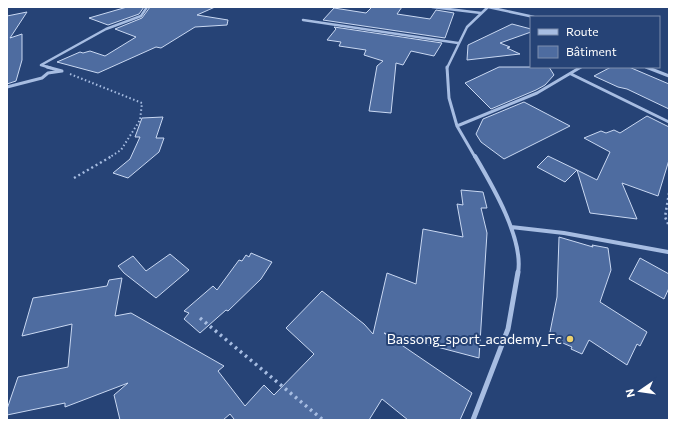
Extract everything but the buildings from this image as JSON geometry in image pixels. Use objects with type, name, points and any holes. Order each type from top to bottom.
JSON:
[{"type":"street","points":[[62,71],[41,65],[106,29],[141,16],[147,7]]},
{"type":"street","points":[[432,7],[482,13]]},
{"type":"street","points":[[473,420],[508,329],[519,266],[511,226],[495,190],[457,126],[449,98],[447,67],[458,43],[468,27],[488,7],[530,16]]},
{"type":"street","points":[[303,20],[458,43]]},
{"type":"street","points":[[457,126],[520,102],[580,68]]},
{"type":"street","points":[[649,68],[669,76]]},
{"type":"street","points":[[7,87],[42,78],[48,73],[62,71]]},
{"type":"street","points":[[571,74],[669,122]]},
{"type":"street","points":[[511,226],[564,233],[668,252]]},
{"type":"path","points":[[62,71],[142,103],[140,120],[122,150],[74,178]]},
{"type":"path","points":[[669,193],[665,218],[669,226]]},
{"type":"path","points":[[200,318],[249,357],[323,420]]},
{"type":"place","name":"Bassong_sport_academy_Fc","points":[[570,339]]}]
